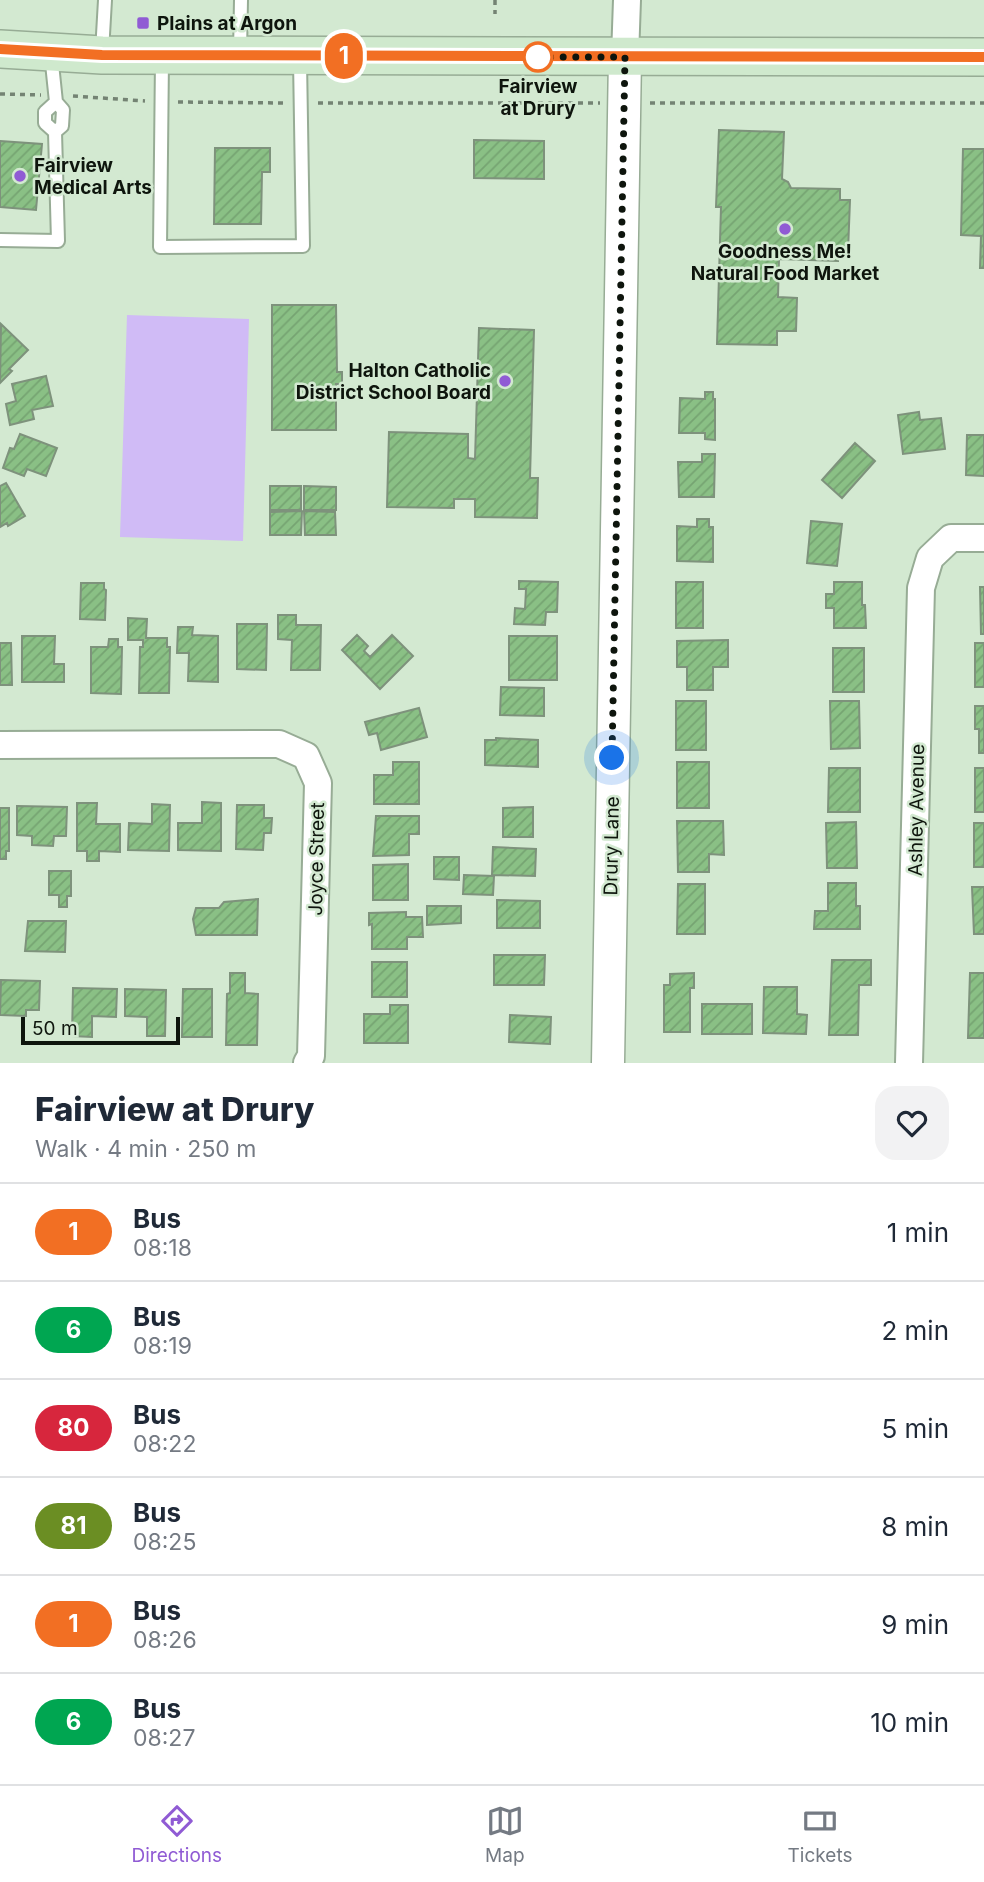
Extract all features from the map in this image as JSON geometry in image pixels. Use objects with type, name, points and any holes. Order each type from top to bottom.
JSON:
[{"type":"main road","points":[[0,49],[102,55],[984,57]]},
{"type":"street","name":"Drury Lane","points":[[608,1063],[627,0]]},
{"type":"street","name":"Ashley Avenue","points":[[909,1063],[922,588],[930,558],[951,538],[984,538]]},
{"type":"street","name":"Joyce Street","points":[[0,745],[279,744],[306,756],[318,783],[311,1056],[307,1063]]},
{"type":"lane","points":[[102,55],[105,0]]},
{"type":"lane","points":[[240,55],[241,0]]},
{"type":"lane","points":[[0,240],[58,241],[55,132],[46,123],[44,112],[56,102],[51,53]]},
{"type":"lane","points":[[162,55],[160,247],[303,246],[300,56]]},
{"type":"path","points":[[495,0],[495,14]]},
{"type":"path","points":[[625,103],[984,103]]},
{"type":"shaded area","points":[[127,315],[249,319],[243,541],[120,537]]},
{"type":"building","name":"Goodness Me! Natural Food Market","points":[[719,130],[784,132],[782,179],[788,182],[791,188],[840,189],[840,200],[850,200],[848,252],[838,251],[838,261],[779,259],[778,297],[797,298],[796,331],[777,331],[777,345],[717,344],[721,207],[716,207]]},
{"type":"building","points":[[474,140],[544,141],[544,179],[474,178]]},
{"type":"building","name":"Fairview Medical Arts","points":[[0,141],[42,144],[36,210],[0,207]]},
{"type":"building","points":[[215,148],[270,148],[270,172],[262,172],[261,224],[214,224]]},
{"type":"building","points":[[963,149],[984,149],[984,268],[980,268],[981,236],[961,235]]},
{"type":"building","points":[[272,305],[336,305],[337,372],[342,372],[342,384],[336,384],[336,430],[272,430]]},
{"type":"building","points":[[1,324],[28,350],[9,369],[12,371],[0,383]]},
{"type":"building","name":"Halton Catholic District School Board","points":[[479,328],[534,330],[530,478],[538,478],[537,518],[475,517],[475,499],[454,499],[454,508],[387,507],[389,432],[468,434],[468,458],[475,459]]},
{"type":"building","points":[[46,376],[53,406],[32,410],[34,419],[10,425],[6,404],[16,401],[12,384]]},
{"type":"building","points":[[705,392],[713,392],[715,399],[715,440],[705,439],[705,433],[679,433],[680,398],[705,399]]},
{"type":"building","points":[[919,412],[920,420],[941,418],[945,449],[903,454],[898,415]]},
{"type":"building","points":[[20,434],[57,448],[46,476],[27,469],[24,476],[3,468],[10,448],[14,449]]},
{"type":"building","points":[[967,435],[984,435],[984,476],[966,475]]},
{"type":"building","points":[[855,443],[875,461],[842,498],[822,480]]},
{"type":"building","points":[[702,454],[715,454],[714,497],[679,497],[678,462],[702,462]]},
{"type":"building","points":[[6,483],[25,516],[8,526],[7,523],[0,527],[0,486]]},
{"type":"building","points":[[270,486],[301,486],[301,510],[270,510]]},
{"type":"building","points":[[304,486],[336,487],[336,510],[304,510]]},
{"type":"building","points":[[302,511],[301,535],[270,535],[270,512]]},
{"type":"building","points":[[304,511],[335,512],[336,535],[305,535]]},
{"type":"building","points":[[697,519],[709,519],[709,527],[713,527],[713,562],[677,561],[677,526],[697,527]]},
{"type":"building","points":[[811,521],[842,524],[837,566],[807,563]]},
{"type":"building","points":[[519,581],[558,582],[557,612],[546,612],[545,625],[514,624],[515,608],[525,609],[526,589],[519,589]]},
{"type":"building","points":[[676,582],[703,582],[703,628],[676,628]]},
{"type":"building","points":[[834,582],[862,582],[866,628],[834,628],[834,608],[826,608],[826,594],[834,594]]},
{"type":"building","points":[[81,583],[104,583],[105,620],[80,619]]},
{"type":"building","points":[[980,587],[984,587],[984,634],[981,634]]},
{"type":"building","points":[[278,615],[296,615],[296,625],[321,625],[320,670],[291,670],[292,640],[278,639]]},
{"type":"building","points":[[128,618],[147,619],[146,638],[167,638],[167,647],[170,647],[169,693],[139,693],[140,647],[143,647],[143,640],[128,640]]},
{"type":"building","points":[[237,624],[267,624],[266,670],[237,669]]},
{"type":"building","points":[[178,627],[193,627],[192,635],[218,636],[218,682],[188,681],[189,653],[177,653]]},
{"type":"building","points":[[357,635],[368,646],[364,651],[370,657],[392,635],[413,656],[380,689],[342,650]]},
{"type":"building","points":[[22,636],[55,636],[54,664],[64,664],[64,682],[22,682]]},
{"type":"building","points":[[509,636],[557,636],[557,680],[509,680]]},
{"type":"building","points":[[109,639],[118,639],[118,647],[122,647],[121,694],[91,693],[91,647],[108,647]]},
{"type":"building","points":[[728,640],[728,667],[713,667],[713,690],[687,690],[687,667],[677,667],[677,641]]},
{"type":"building","points":[[0,643],[11,643],[12,685],[0,685]]},
{"type":"building","points":[[975,643],[984,643],[984,687],[975,687]]},
{"type":"building","points":[[833,648],[864,648],[864,692],[833,692]]},
{"type":"building","points":[[501,687],[544,688],[544,716],[500,715]]},
{"type":"building","points":[[676,701],[706,701],[706,750],[676,750]]},
{"type":"building","points":[[830,701],[859,701],[860,748],[831,749]]},
{"type":"building","points":[[975,706],[984,706],[984,753],[979,753]]},
{"type":"building","points":[[419,708],[427,737],[381,750],[377,733],[369,735],[365,722]]},
{"type":"building","points":[[485,740],[538,740],[538,767],[485,765]]},
{"type":"building","points":[[393,762],[419,762],[419,804],[374,804],[374,775],[393,775]]},
{"type":"building","points":[[677,762],[709,762],[709,808],[677,808]]},
{"type":"building","points":[[829,768],[860,768],[860,812],[828,812]]},
{"type":"building","points":[[975,768],[984,768],[984,812],[975,812]]},
{"type":"building","points":[[202,802],[221,803],[221,851],[178,850],[178,823],[202,823]]},
{"type":"building","points":[[77,803],[97,803],[96,824],[120,824],[120,852],[99,851],[99,861],[87,861],[87,851],[77,851]]},
{"type":"building","points":[[152,804],[170,805],[169,851],[128,850],[129,823],[152,824]]},
{"type":"building","points":[[237,805],[264,805],[264,818],[272,818],[271,833],[264,833],[263,850],[236,849]]},
{"type":"building","points":[[17,806],[67,807],[66,836],[54,836],[53,846],[32,845],[32,836],[17,835]]},
{"type":"building","points":[[533,807],[533,837],[503,837],[503,808]]},
{"type":"building","points":[[0,808],[9,808],[9,851],[6,851],[6,859],[0,859]]},
{"type":"building","points":[[376,816],[419,816],[419,834],[409,834],[409,855],[373,856]]},
{"type":"building","points":[[677,821],[723,821],[724,855],[709,854],[709,872],[678,872]]},
{"type":"building","points":[[856,822],[857,868],[827,868],[826,823]]},
{"type":"building","points":[[974,823],[984,823],[984,867],[974,867]]},
{"type":"building","points":[[493,847],[536,849],[535,876],[492,875]]},
{"type":"building","points":[[434,857],[459,857],[459,880],[434,879]]},
{"type":"building","points":[[408,864],[408,900],[373,900],[373,865]]},
{"type":"building","points":[[49,871],[71,871],[71,896],[67,896],[67,907],[59,907],[59,895],[49,895]]},
{"type":"building","points":[[464,875],[494,876],[493,895],[463,894]]},
{"type":"building","points":[[828,883],[856,883],[860,929],[814,929],[815,911],[828,911]]},
{"type":"building","points":[[678,884],[705,884],[705,934],[677,934]]},
{"type":"building","points":[[972,887],[984,887],[984,934],[974,934]]},
{"type":"building","points":[[258,899],[257,935],[196,935],[193,919],[196,908],[219,908],[224,902]]},
{"type":"building","points":[[497,900],[540,901],[540,928],[497,928]]},
{"type":"building","points":[[427,906],[461,906],[461,923],[427,925]]},
{"type":"building","points":[[406,912],[406,917],[422,917],[423,937],[407,937],[407,949],[372,949],[369,913]]},
{"type":"building","points":[[28,921],[66,921],[65,952],[25,951]]},
{"type":"building","points":[[494,955],[545,955],[544,985],[494,985]]},
{"type":"building","points":[[832,960],[871,960],[871,985],[859,985],[858,1035],[829,1035]]},
{"type":"building","points":[[372,962],[407,962],[407,997],[372,997]]},
{"type":"building","points":[[230,973],[245,973],[245,993],[258,994],[257,1045],[226,1045]]},
{"type":"building","points":[[694,973],[694,988],[690,988],[690,1032],[664,1032],[664,985],[670,985],[670,974]]},
{"type":"building","points":[[970,973],[984,973],[984,1038],[968,1038]]},
{"type":"building","points":[[1,980],[40,981],[39,1010],[26,1010],[26,1016],[0,1015]]},
{"type":"building","points":[[764,987],[797,987],[797,1014],[807,1015],[806,1034],[763,1033]]},
{"type":"building","points":[[73,988],[117,989],[116,1017],[92,1016],[92,1037],[72,1036]]},
{"type":"building","points":[[125,989],[166,990],[165,1036],[147,1036],[147,1017],[125,1016]]},
{"type":"building","points":[[183,989],[212,989],[212,1037],[182,1037]]},
{"type":"building","points":[[702,1004],[752,1004],[752,1034],[702,1034]]},
{"type":"building","points":[[390,1005],[408,1005],[408,1043],[364,1043],[364,1014],[390,1014]]},
{"type":"building","points":[[510,1015],[551,1017],[550,1044],[509,1042]]},
{"type":"bus line","name":"1","points":[[0,49],[73,55],[984,57]]},
{"type":"place","name":"Plains at Argon","points":[[143,23]]},
{"type":"place","name":"Fairview at Drury","points":[[538,57]]},
{"type":"place","name":"Fairview Medical Arts","points":[[20,176]]},
{"type":"place","name":"Goodness Me! Natural Food Market","points":[[785,229]]},
{"type":"place","name":"Halton Catholic District School Board","points":[[505,381]]},
{"type":"route","points":[[538,57],[625,57],[612,758]]}]
